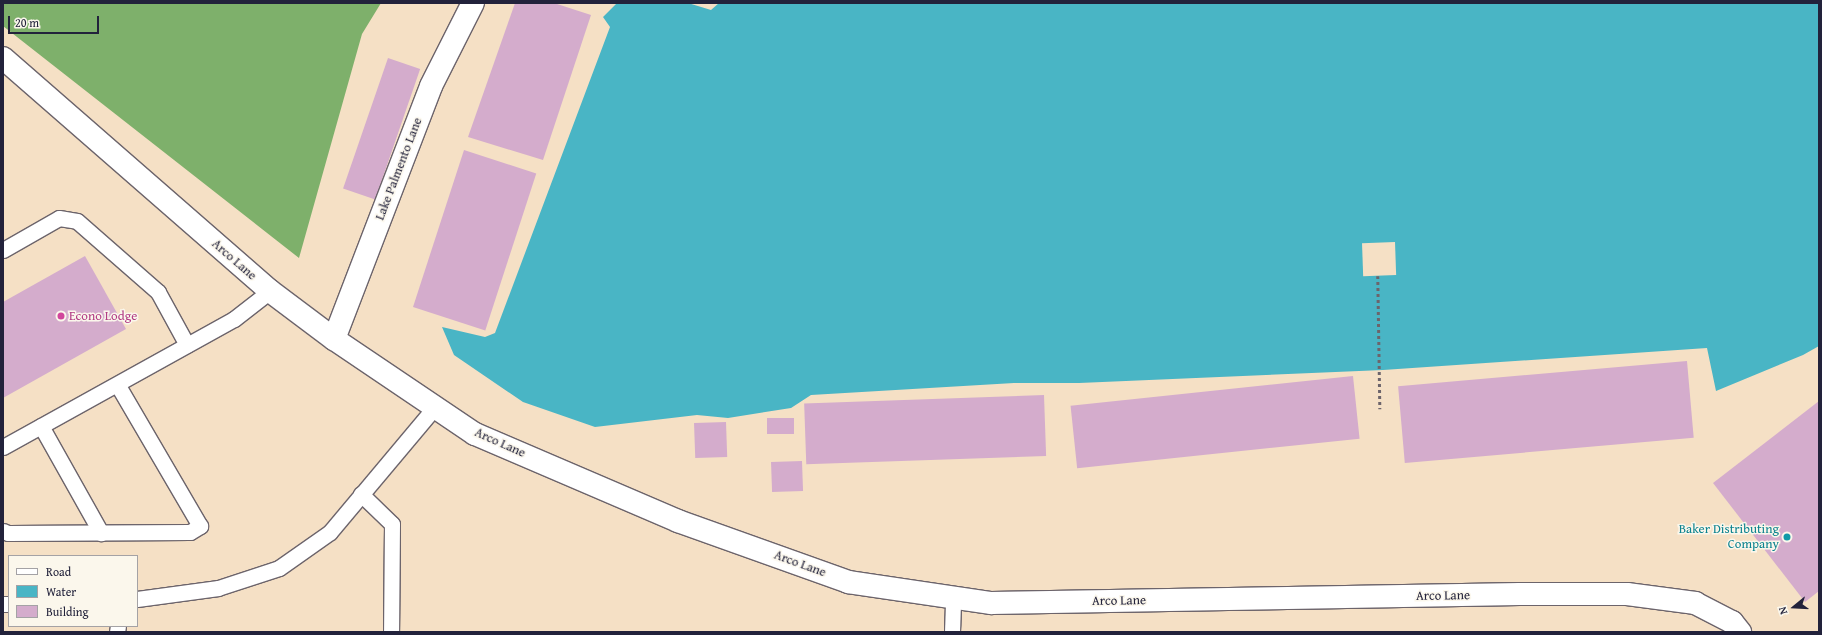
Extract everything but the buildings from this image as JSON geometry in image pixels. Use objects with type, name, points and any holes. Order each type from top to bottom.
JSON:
[{"type":"street","name":"Lake Palmento Lane","points":[[334,339],[431,86],[473,3]]},
{"type":"street","name":"Arco Lane","points":[[3,58],[270,291],[334,339],[475,434],[678,520],[848,582],[991,603],[1628,594],[1695,603],[1732,622],[1740,632]]},
{"type":"lane","points":[[3,250],[59,218],[77,221],[158,292],[187,346]]},
{"type":"lane","points":[[3,448],[234,319],[270,291]]},
{"type":"lane","points":[[3,531],[8,533],[190,532],[200,526],[117,384]]},
{"type":"lane","points":[[138,599],[218,588],[279,568],[330,532],[435,407]]},
{"type":"lane","points":[[41,426],[101,533]]},
{"type":"lane","points":[[361,494],[392,524],[391,632]]},
{"type":"lane","points":[[952,632],[953,598]]},
{"type":"path","points":[[1378,276],[1380,409]]},
{"type":"green space","points":[[3,3],[381,3],[362,34],[299,258],[3,26]]},
{"type":"water","points":[[617,3],[688,3],[711,10],[719,3],[1819,3],[1819,346],[1803,355],[1716,391],[1707,348],[1383,370],[1079,383],[1014,383],[811,395],[791,408],[728,418],[697,415],[595,427],[523,402],[454,355],[442,327],[485,337],[495,333],[610,27],[603,17]]},
{"type":"pier","points":[[1395,242],[1396,275],[1363,276],[1362,243]]},
{"type":"place","name":"Econo Lodge","points":[[61,316]]},
{"type":"place","name":"Baker Distributing Company","points":[[1787,537]]}]
